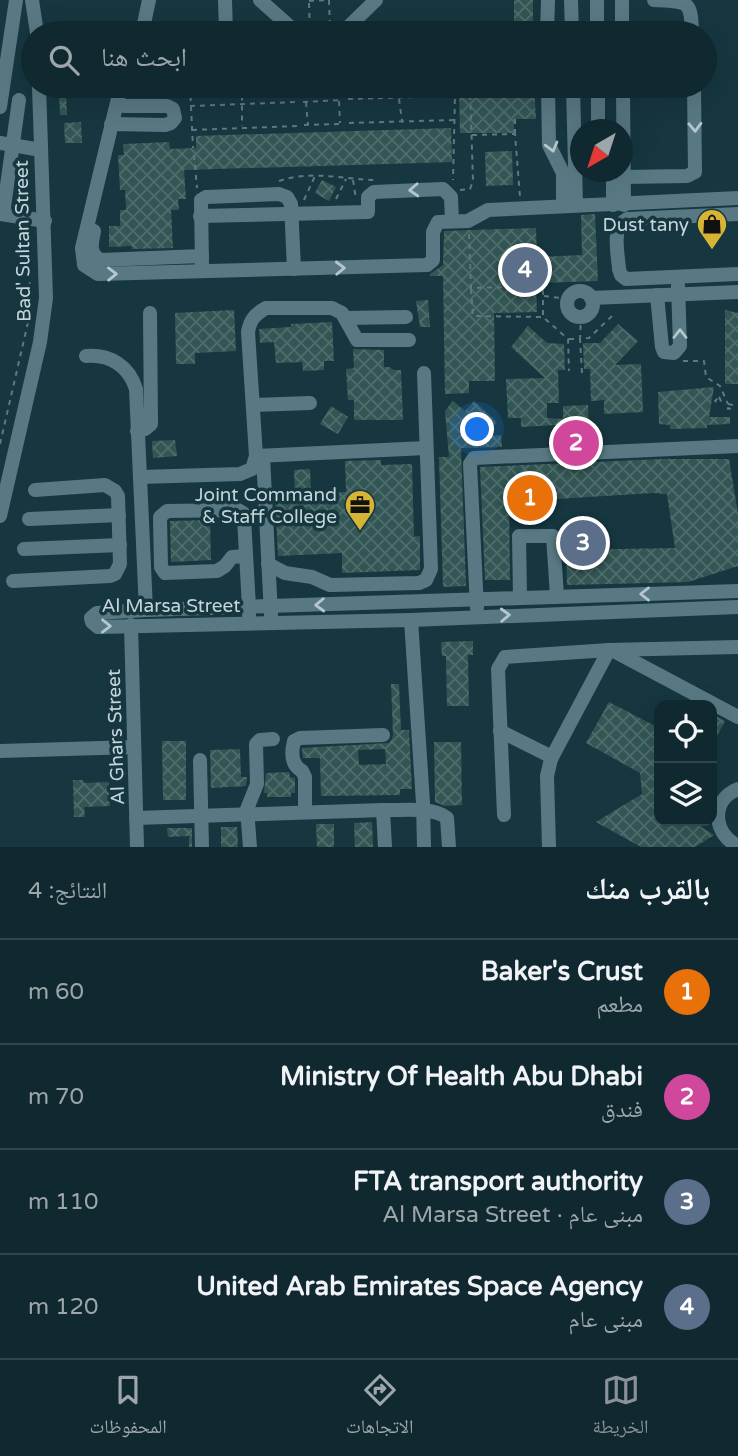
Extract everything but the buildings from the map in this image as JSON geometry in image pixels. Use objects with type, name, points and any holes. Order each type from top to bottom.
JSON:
[{"type":"street","points":[[0,107],[16,0]]},
{"type":"street","points":[[32,0],[35,21]]},
{"type":"street","points":[[38,21],[39,0]]},
{"type":"street","points":[[136,21],[141,0]]},
{"type":"street","points":[[145,21],[149,0]]},
{"type":"street","points":[[225,0],[228,21]]},
{"type":"street","points":[[260,0],[284,21]]},
{"type":"street","points":[[354,21],[376,0]]},
{"type":"street","points":[[547,21],[548,0]]},
{"type":"street","points":[[597,0],[597,21]]},
{"type":"street","points":[[622,0],[622,21]]},
{"type":"street","points":[[654,0],[683,1],[691,11],[691,21]]},
{"type":"street","points":[[571,1],[572,21]]},
{"type":"street","points":[[13,15],[34,18]]},
{"type":"street","name":"Bad' Sultan Street","points":[[1,508],[43,327],[46,298],[39,98]]},
{"type":"street","points":[[119,98],[98,197],[81,254],[88,269],[104,274],[202,264],[294,270],[430,264],[433,257],[434,227],[440,221],[468,220],[488,210],[738,198]]},
{"type":"street","points":[[115,124],[126,98]]},
{"type":"street","points":[[548,98],[549,145],[564,173],[570,206]]},
{"type":"street","points":[[570,206],[573,98]]},
{"type":"street","points":[[598,98],[598,119]]},
{"type":"street","points":[[622,98],[622,119]]},
{"type":"street","points":[[633,174],[690,176],[696,169],[694,98]]},
{"type":"street","points":[[19,100],[6,144],[1,214],[45,222]]},
{"type":"street","points":[[115,124],[169,125],[175,118],[173,109],[167,106],[124,106]]},
{"type":"street","points":[[6,144],[41,150]]},
{"type":"street","points":[[618,205],[619,182]]},
{"type":"street","points":[[200,210],[295,214],[363,213],[368,197],[374,192],[443,189],[451,197],[452,221]]},
{"type":"street","points":[[202,264],[200,210],[206,197],[279,194],[289,200],[295,214],[294,270]]},
{"type":"street","points":[[738,214],[627,219],[620,223],[617,231],[619,269],[624,277],[629,279],[738,274]]},
{"type":"street","points":[[657,295],[662,347],[669,354],[679,350],[680,346],[677,277]]},
{"type":"street","points":[[591,298],[591,310],[581,317],[569,311],[569,299],[574,293],[582,292],[591,298],[738,292]]},
{"type":"street","points":[[272,623],[248,332],[253,317],[266,308],[332,308],[345,318],[357,340],[409,340]]},
{"type":"street","points":[[137,431],[151,424],[149,313]]},
{"type":"street","points":[[345,318],[406,317]]},
{"type":"street","points":[[86,356],[105,357],[117,363],[127,372],[136,389],[146,610]]},
{"type":"street","points":[[268,564],[285,573],[312,578],[330,585],[419,583],[426,580],[431,569],[424,373]]},
{"type":"street","points":[[253,405],[310,403]]},
{"type":"street","points":[[477,616],[470,464],[474,458],[738,446]]},
{"type":"street","points":[[259,456],[426,448]]},
{"type":"street","points":[[139,477],[240,474],[252,469],[259,456]]},
{"type":"street","points":[[13,581],[110,576],[119,569],[118,496],[111,487],[105,485],[35,490]]},
{"type":"street","points":[[246,556],[232,557],[225,566],[216,571],[165,573],[161,567],[160,517],[167,511],[240,511],[244,515],[250,624]]},
{"type":"street","points":[[29,519],[119,515]]},
{"type":"street","points":[[24,549],[119,537],[142,530]]},
{"type":"street","points":[[520,597],[519,536],[553,537],[557,596]]},
{"type":"street","name":"Al Marsa Street","points":[[738,591],[146,610],[97,613],[91,618],[94,626],[98,627],[411,620],[738,607]]},
{"type":"street","points":[[620,594],[620,611]]},
{"type":"street","points":[[672,594],[672,610]]},
{"type":"street","points":[[364,621],[365,608],[402,606],[407,601]]},
{"type":"street","points":[[411,620],[424,847]]},
{"type":"street","name":"Al Ghars Street","points":[[131,625],[137,847]]},
{"type":"street","points":[[504,815],[498,669],[509,654],[738,647]]},
{"type":"street","points":[[610,650],[738,717]]},
{"type":"street","points":[[549,847],[547,776],[552,757],[610,650]]},
{"type":"street","points":[[500,731],[552,757]]},
{"type":"street","points":[[305,812],[304,774],[293,762],[293,743],[296,739],[383,734]]},
{"type":"street","points":[[250,847],[248,804],[257,784],[256,744],[260,740],[273,739]]},
{"type":"street","points":[[0,751],[65,755],[134,747]]},
{"type":"street","points":[[200,760],[202,847]]},
{"type":"street","points":[[738,789],[726,796],[717,814],[721,833],[728,841],[738,846]]},
{"type":"street","points":[[383,810],[384,847]]},
{"type":"street","points":[[136,818],[424,811],[439,813],[447,818],[449,847]]},
{"type":"path","points":[[310,21],[309,0],[329,0],[330,21]]},
{"type":"path","points":[[190,98],[193,148]]},
{"type":"path","points":[[241,98],[242,128]]},
{"type":"path","points":[[348,99],[399,98],[402,122]]},
{"type":"path","points":[[454,98],[455,185],[464,191],[470,189],[473,184],[470,98]]},
{"type":"path","points":[[341,100],[342,124],[306,125],[305,101],[341,100]]},
{"type":"path","points":[[190,106],[297,102]]},
{"type":"path","points":[[515,119],[521,209]]},
{"type":"path","points":[[349,123],[455,120]]},
{"type":"path","points":[[191,130],[298,126]]},
{"type":"path","points":[[471,135],[515,134]]},
{"type":"path","points":[[194,155],[200,210]]},
{"type":"path","points":[[295,214],[315,175]]},
{"type":"path","points":[[280,181],[296,176],[315,175],[378,180]]},
{"type":"path","points":[[329,214],[346,178]]},
{"type":"path","points":[[352,179],[363,213]]},
{"type":"path","points":[[468,220],[473,316],[543,317],[568,340],[569,371]]},
{"type":"path","points":[[0,444],[29,318],[30,271]]},
{"type":"path","points":[[471,288],[543,286],[543,317]]},
{"type":"path","points":[[543,296],[569,299]]},
{"type":"path","points":[[568,340],[589,338],[613,315]]},
{"type":"path","points":[[581,317],[582,373]]},
{"type":"path","points":[[681,361],[704,360],[706,376],[720,386],[729,404]]},
{"type":"path","points":[[720,398],[724,394]]},
{"type":"place","name":"Dust tany","points":[[712,251]]},
{"type":"place","name":"United Arab Emirates Space Agency","points":[[525,270]]},
{"type":"place","name":"Ministry Of Health Abu Dhabi","points":[[576,443]]},
{"type":"place","name":"Baker's Crust","points":[[530,498]]},
{"type":"place","name":"Joint Command & Staff College","points":[[360,532]]},
{"type":"place","name":"FTA transport authority","points":[[583,543]]}]
